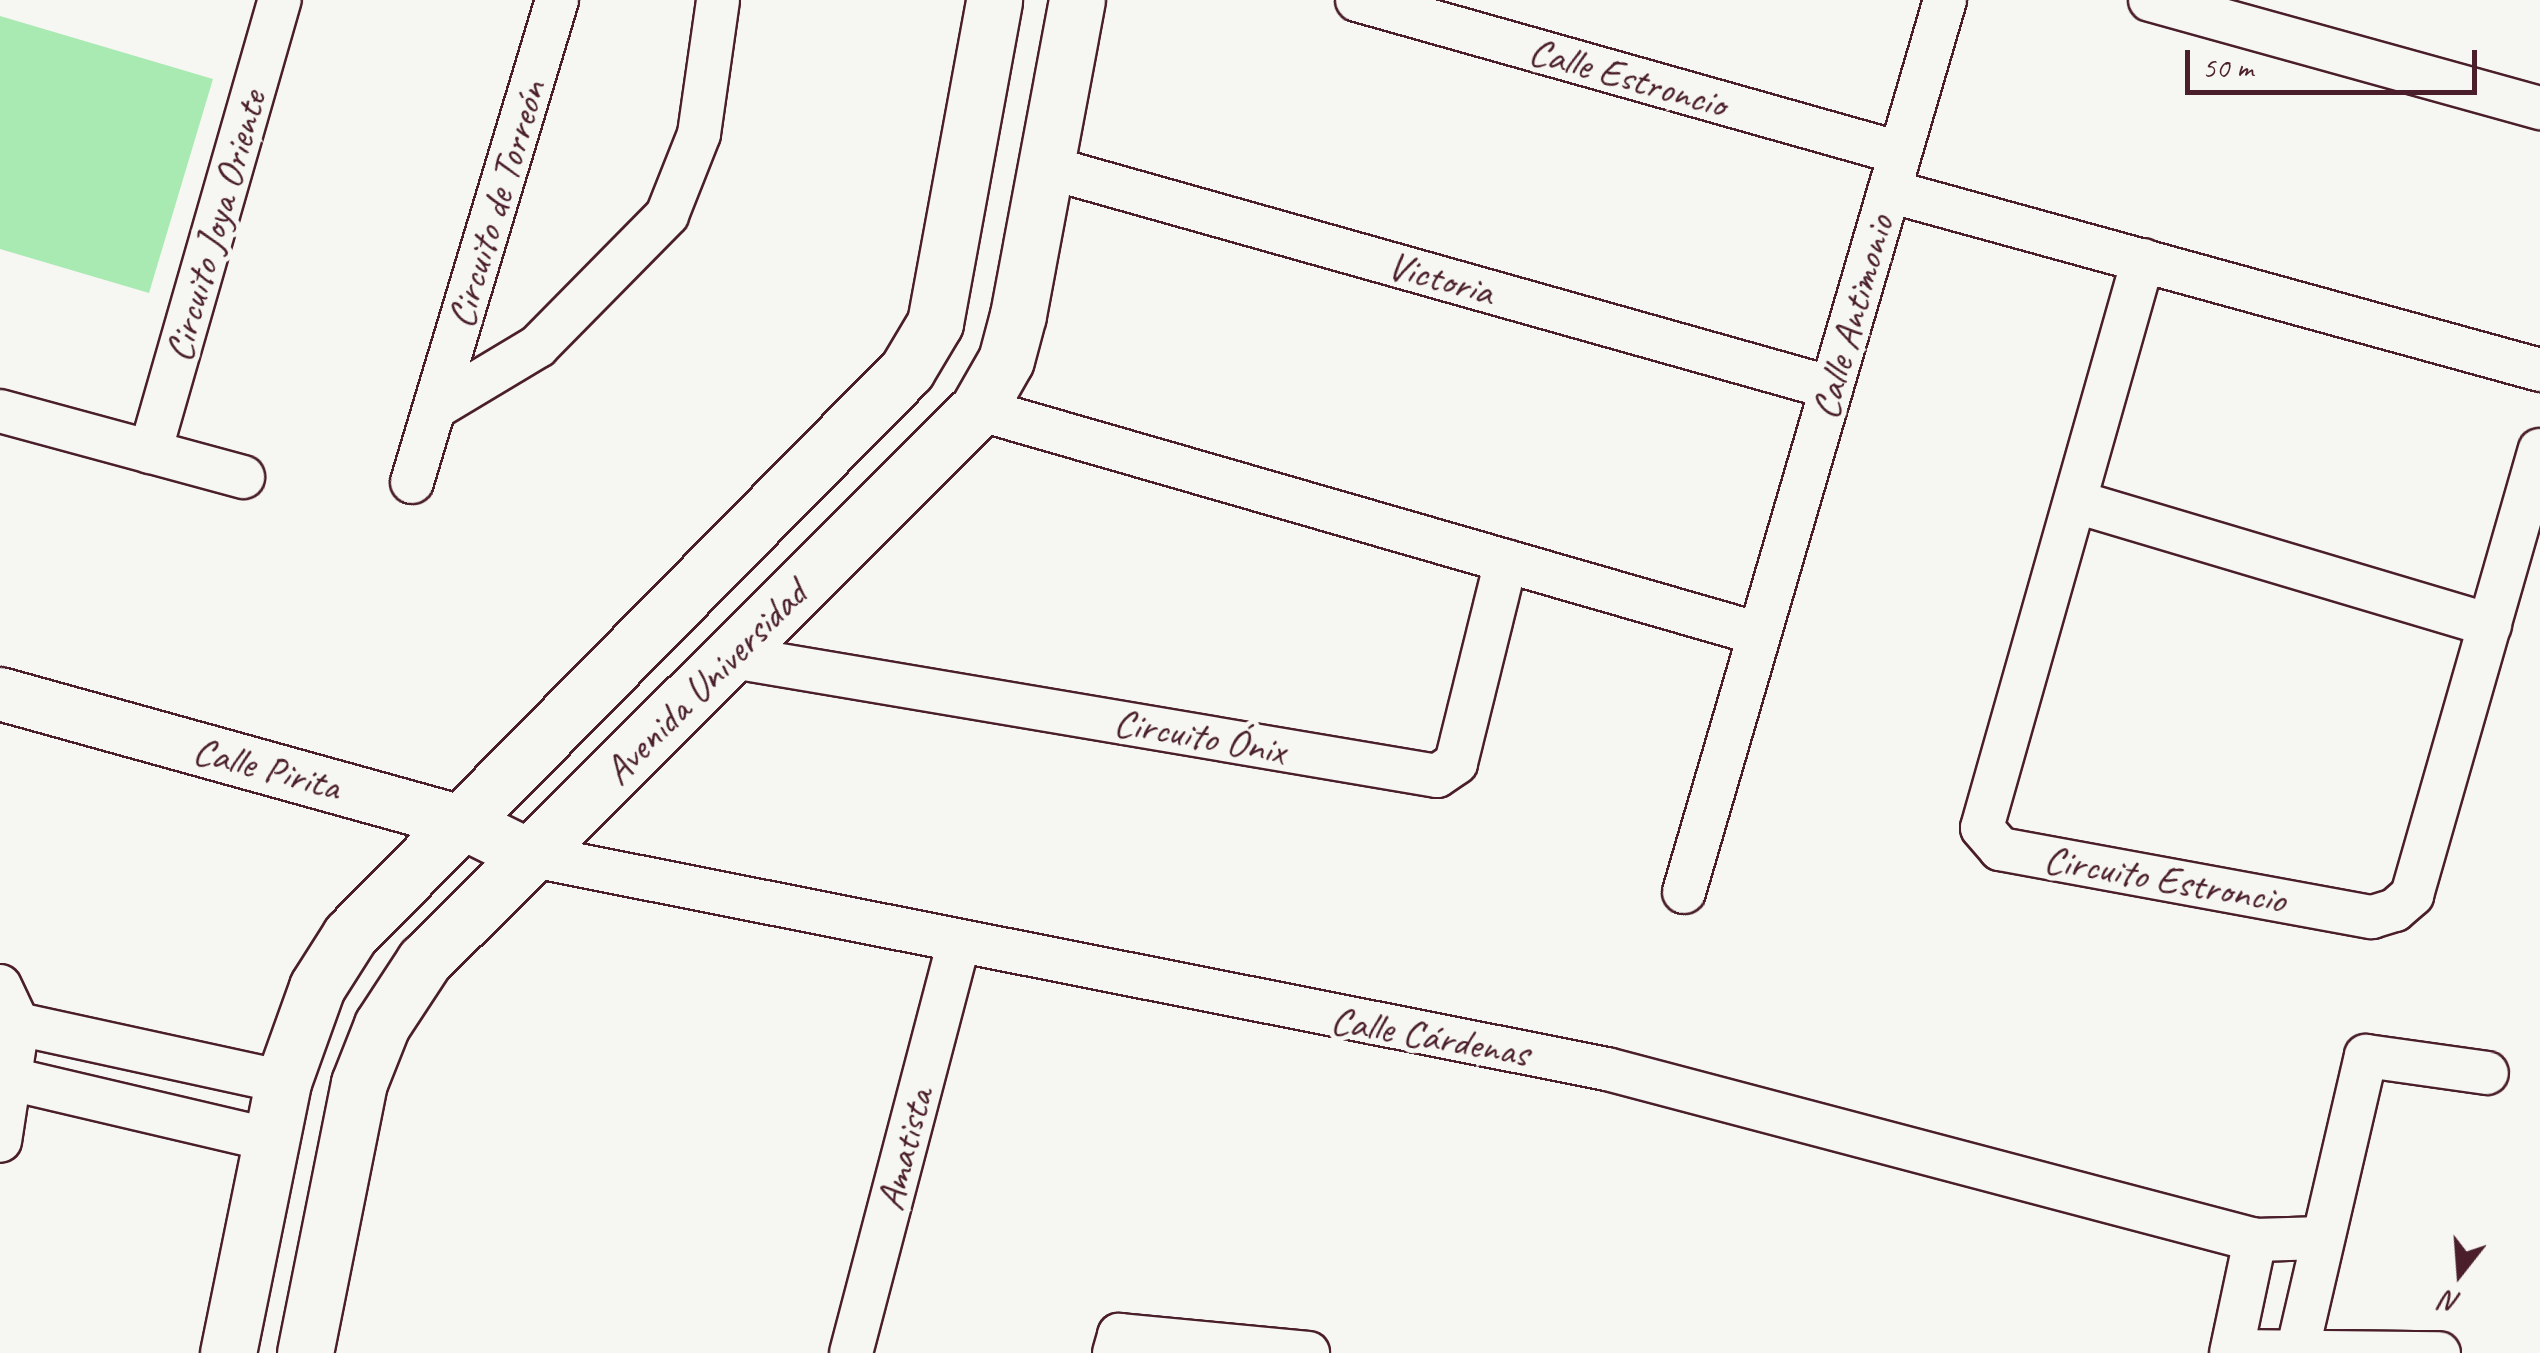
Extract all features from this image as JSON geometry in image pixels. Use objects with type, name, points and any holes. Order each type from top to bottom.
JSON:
[{"type":"main road","name":"Avenida Universidad","points":[[228,1353],[283,1082],[317,986],[350,935],[908,370],[935,323],[946,282],[994,0]]},
{"type":"main road","name":"Avenida Universidad","points":[[305,1353],[360,1082],[382,1026],[424,961],[978,409],[1006,360],[1050,168],[1077,0]]},
{"type":"street","name":"Circuito Joya Oriente","points":[[150,452],[280,0]]},
{"type":"street","name":"Circuito de Torreón","points":[[412,482],[557,0]]},
{"type":"street","name":"Circuito de Torreón","points":[[435,408],[538,346],[668,215],[699,134],[718,0]]},
{"type":"street","name":"Calle Estroncio","points":[[1357,0],[1894,172]]},
{"type":"street","name":"Calle Antimonio","points":[[1684,892],[1945,0]]},
{"type":"street","points":[[2150,0],[2540,108]]},
{"type":"street","name":"Victoria","points":[[1050,168],[1832,388]]},
{"type":"street","points":[[1894,172],[2143,260],[2540,370]]},
{"type":"street","name":"Circuito Estroncio","points":[[2143,260],[1982,828],[2000,849],[2372,917],[2395,910],[2412,895],[2540,450]]},
{"type":"street","points":[[978,409],[1760,634]]},
{"type":"street","points":[[0,411],[244,477]]},
{"type":"street","points":[[2077,502],[2490,625]]},
{"type":"street","name":"Circuito Ónix","points":[[733,657],[1437,776],[1456,762],[1506,561]]},
{"type":"street","name":"Calle Pirita","points":[[0,694],[462,822],[528,855]]},
{"type":"street","name":"Calle Cárdenas","points":[[528,855],[958,946],[1608,1069],[2256,1240],[2324,1238]]},
{"type":"street","name":"Amatista","points":[[851,1353],[958,946]]},
{"type":"street","points":[[0,986],[18,1024],[4,1115],[272,1140]]},
{"type":"street","points":[[18,1024],[283,1082]]},
{"type":"street","points":[[2297,1352],[2366,1056],[2487,1073]]},
{"type":"street","points":[[2256,1240],[2231,1352],[2440,1353]]},
{"type":"street","points":[[1116,1344],[1308,1353]]},
{"type":"green space","points":[[0,16],[213,79],[149,293],[0,249]]}]
